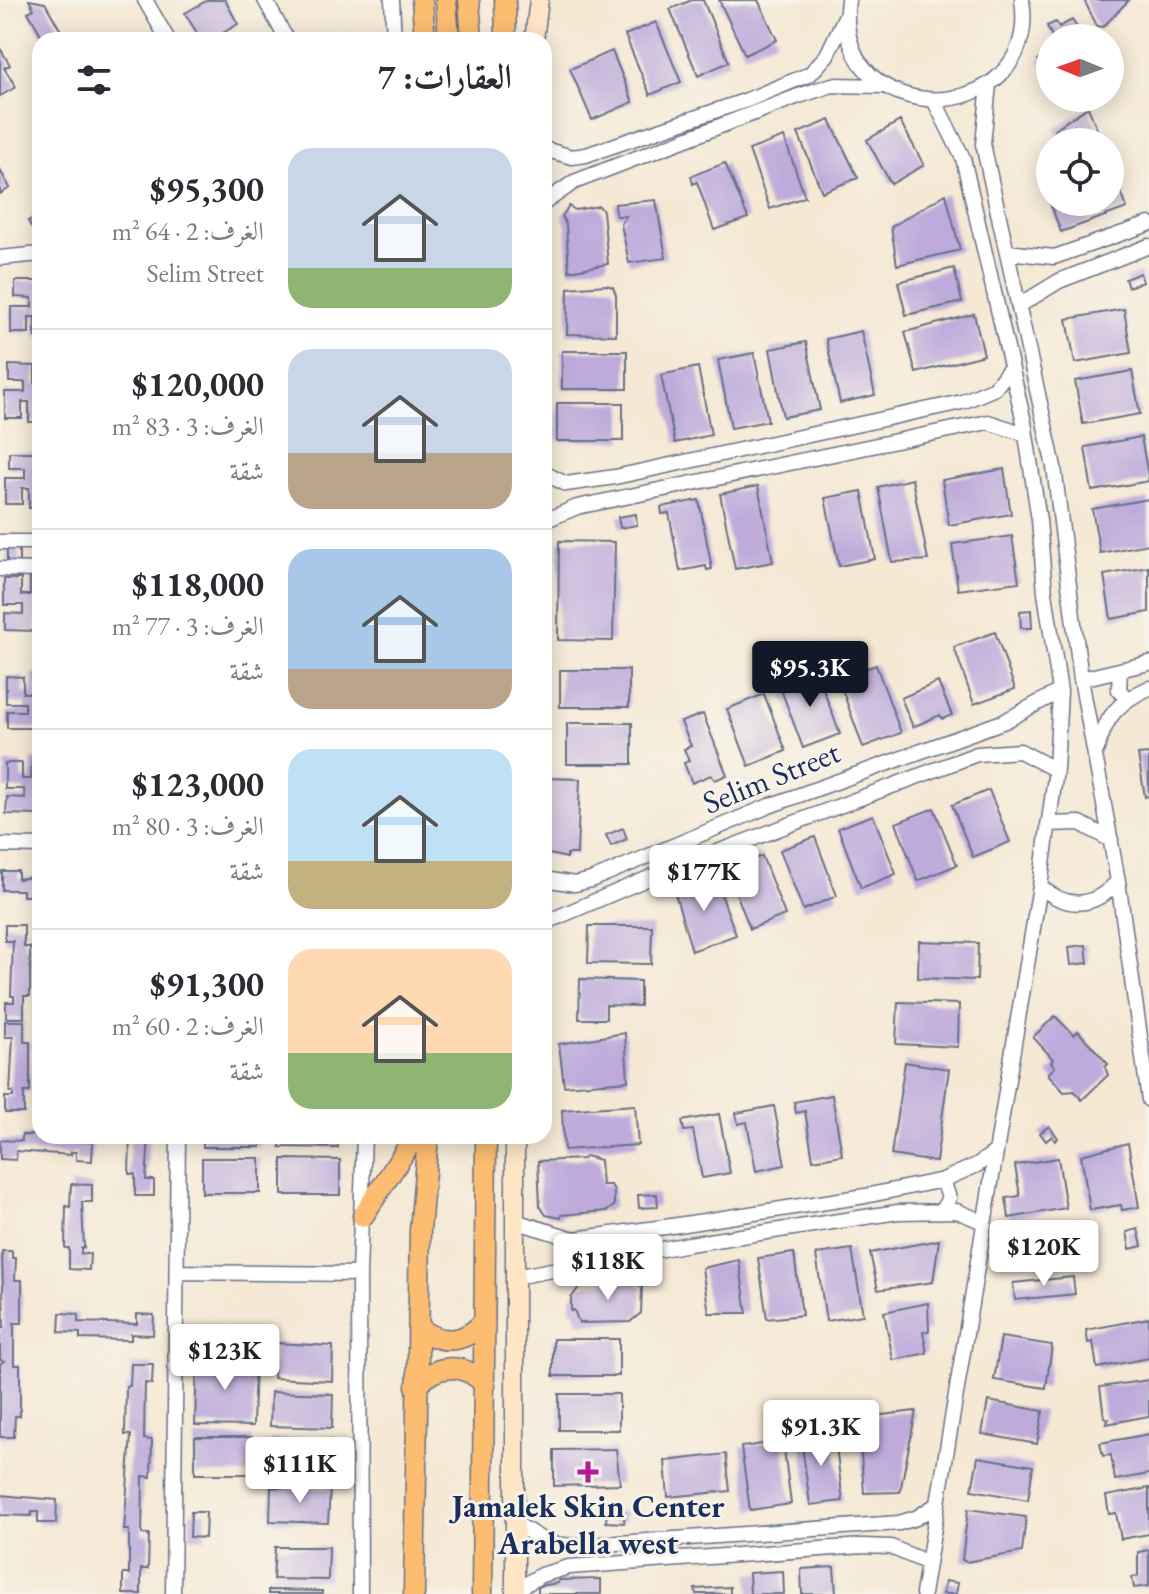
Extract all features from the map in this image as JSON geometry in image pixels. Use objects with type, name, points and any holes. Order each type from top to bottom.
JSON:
[{"type":"main road","points":[[422,0],[424,32]]},
{"type":"main road","points":[[446,0],[448,32]]},
{"type":"main road","points":[[469,0],[471,32]]},
{"type":"main road","points":[[505,0],[506,32]]},
{"type":"main road","points":[[363,1216],[410,1144]]},
{"type":"main road","points":[[414,1594],[420,1231],[427,1144]]},
{"type":"main road","points":[[482,1594],[486,1144]]},
{"type":"main road","points":[[419,1327],[435,1338],[453,1340],[471,1335],[484,1321]]},
{"type":"main road","points":[[416,1386],[429,1374],[446,1368],[472,1373],[485,1385]]},
{"type":"street","points":[[145,0],[163,32]]},
{"type":"street","points":[[265,0],[283,32]]},
{"type":"street","points":[[392,0],[394,32]]},
{"type":"street","points":[[535,32],[539,0]]},
{"type":"street","points":[[552,197],[574,182],[819,89],[847,84],[884,86],[917,100],[935,102],[972,94],[989,84],[1005,68],[1016,49],[1022,27],[1022,0]]},
{"type":"street","points":[[552,151],[572,157],[707,114],[810,74],[827,55],[848,6]]},
{"type":"street","points":[[848,6],[858,55],[884,86]]},
{"type":"street","points":[[810,74],[819,89]]},
{"type":"street","points":[[989,84],[983,144],[1054,467],[1081,679],[1118,881],[1149,1100]]},
{"type":"street","points":[[923,1594],[1040,886],[1056,770],[1060,691],[1025,434],[1011,367],[963,158],[935,102]]},
{"type":"street","points":[[963,158],[971,144],[983,144]]},
{"type":"street","points":[[572,157],[568,172],[574,182]]},
{"type":"street","points":[[1007,252],[1054,257],[1149,224]]},
{"type":"street","points":[[1020,305],[1059,281],[1149,246]]},
{"type":"street","points":[[0,258],[32,255]]},
{"type":"street","points":[[1054,257],[1050,268],[1059,281]]},
{"type":"street","points":[[552,478],[559,483],[574,483],[615,477],[962,402],[995,388],[1011,367]]},
{"type":"street","points":[[962,402],[976,409],[970,426]]},
{"type":"street","points":[[552,518],[577,507],[970,426],[997,423],[1025,434]]},
{"type":"street","points":[[574,483],[568,498],[577,507]]},
{"type":"street","points":[[0,542],[32,542]]},
{"type":"street","points":[[0,569],[32,570]]},
{"type":"street","points":[[1081,679],[1149,663]]},
{"type":"street","points":[[1120,671],[1119,690],[1126,698]]},
{"type":"street","points":[[1096,753],[1106,720],[1126,698],[1149,688]]},
{"type":"street","name":"Selim Street","points":[[552,881],[591,880],[769,806],[1005,721],[1060,691]]},
{"type":"street","name":"Selim Street","points":[[552,920],[677,867],[993,751],[1020,751],[1056,770]]},
{"type":"street","points":[[849,776],[857,799]]},
{"type":"street","points":[[769,806],[778,829]]},
{"type":"street","points":[[1048,824],[1080,823],[1111,840]]},
{"type":"street","points":[[0,845],[32,846]]},
{"type":"street","points":[[670,848],[677,867]]},
{"type":"street","points":[[1040,886],[1051,896],[1072,904],[1095,900],[1118,881]]},
{"type":"street","points":[[173,1594],[178,1144]]},
{"type":"street","points":[[360,1594],[359,1274],[364,1144]]},
{"type":"street","points":[[515,1144],[515,1592]]},
{"type":"street","points":[[514,1221],[574,1239],[665,1227],[865,1196],[943,1180],[977,1165],[994,1153]]},
{"type":"street","points":[[942,1210],[949,1198],[943,1180]]},
{"type":"street","points":[[515,1277],[857,1217],[942,1210],[964,1213],[983,1222]]},
{"type":"street","points":[[665,1227],[668,1248]]},
{"type":"street","points":[[177,1272],[359,1274]]},
{"type":"street","points":[[515,1523],[537,1539],[563,1546],[675,1541],[893,1523],[916,1518],[936,1505]]},
{"type":"street","points":[[891,1547],[896,1533],[893,1523]]},
{"type":"street","points":[[675,1541],[676,1560]]},
{"type":"street","points":[[515,1592],[541,1575],[569,1567],[794,1549],[891,1547],[928,1563]]},
{"type":"building","points":[[29,0],[45,3],[61,32],[39,32],[28,12],[34,9]]},
{"type":"building","points":[[208,0],[225,0],[238,24],[224,32],[196,32],[185,13]]},
{"type":"building","points":[[692,0],[703,0],[729,62],[698,76],[670,9]]},
{"type":"building","points":[[719,0],[758,0],[777,40],[745,55]]},
{"type":"building","points":[[1084,0],[1129,0],[1106,24],[1096,24]]},
{"type":"building","points":[[656,22],[681,82],[650,95],[625,35]]},
{"type":"building","points":[[0,48],[10,65],[4,68],[16,87],[0,96]]},
{"type":"building","points":[[612,51],[633,102],[592,120],[570,69]]},
{"type":"building","points":[[1080,112],[1090,112],[1096,128],[1056,128]]},
{"type":"building","points":[[830,120],[858,178],[822,192],[798,133]]},
{"type":"building","points":[[900,121],[924,165],[891,184],[867,140]]},
{"type":"building","points":[[784,137],[805,197],[770,209],[749,150]]},
{"type":"building","points":[[725,163],[748,218],[714,230],[697,182],[693,184],[691,176]]},
{"type":"building","points":[[0,170],[10,188],[0,194]]},
{"type":"building","points":[[946,194],[960,250],[897,265],[891,227]]},
{"type":"building","points":[[656,200],[666,258],[629,263],[621,224],[626,216],[616,216],[615,204]]},
{"type":"building","points":[[569,206],[575,210],[599,206],[603,211],[608,264],[569,271],[566,225],[562,216]]},
{"type":"building","points":[[1055,216],[1105,216],[1061,232]]},
{"type":"building","points":[[954,268],[962,302],[906,315],[898,282]]},
{"type":"building","points":[[1140,273],[1143,282],[1128,287],[1125,279]]},
{"type":"building","points":[[15,281],[32,281],[32,298],[15,297]]},
{"type":"building","points":[[613,287],[616,295],[616,335],[567,334],[568,288]]},
{"type":"building","points":[[11,307],[32,307],[29,333],[11,333]]},
{"type":"building","points":[[1124,309],[1131,353],[1075,363],[1067,319]]},
{"type":"building","points":[[974,314],[984,355],[916,373],[905,332]]},
{"type":"building","points":[[861,331],[875,395],[840,403],[826,339]]},
{"type":"building","points":[[806,342],[820,410],[783,417],[770,349]]},
{"type":"building","points":[[562,351],[627,351],[627,389],[562,389]]},
{"type":"building","points":[[754,353],[768,421],[731,428],[718,360]]},
{"type":"building","points":[[9,365],[32,366],[32,422],[29,422],[29,402],[22,402],[22,418],[5,418],[5,392],[25,392],[25,382],[9,382]]},
{"type":"building","points":[[698,367],[711,435],[675,443],[661,375]]},
{"type":"building","points":[[1132,371],[1140,414],[1083,424],[1075,381]]},
{"type":"building","points":[[557,403],[623,403],[623,441],[557,441]]},
{"type":"building","points":[[1141,437],[1149,481],[1092,491],[1085,447]]},
{"type":"building","points":[[9,452],[32,452],[32,508],[29,508],[29,488],[22,488],[22,504],[5,504],[5,478],[25,478],[25,468],[9,468]]},
{"type":"building","points":[[1004,469],[1011,514],[949,525],[942,480]]},
{"type":"building","points":[[912,479],[928,560],[892,562],[878,487]]},
{"type":"building","points":[[758,486],[773,562],[735,569],[720,494]]},
{"type":"building","points":[[862,491],[875,559],[839,566],[825,498]]},
{"type":"building","points":[[1149,499],[1149,544],[1100,553],[1092,509]]},
{"type":"building","points":[[699,500],[712,569],[707,570],[706,566],[680,571],[669,513],[662,514],[661,507]]},
{"type":"building","points":[[636,514],[637,525],[620,528],[618,517]]},
{"type":"building","points":[[1012,536],[1019,582],[958,590],[952,544]]},
{"type":"building","points":[[559,541],[615,542],[613,641],[558,640]]},
{"type":"building","points":[[7,547],[19,547],[19,565],[7,565]]},
{"type":"building","points":[[1149,567],[1149,612],[1111,619],[1104,575]]},
{"type":"building","points":[[32,575],[32,631],[5,630],[5,613],[23,614],[23,605],[4,605],[4,579],[21,579],[21,595],[30,595]]},
{"type":"building","points":[[1031,610],[1032,628],[1021,628],[1020,611]]},
{"type":"building","points":[[995,632],[1015,689],[974,704],[954,647]]},
{"type":"building","points":[[876,665],[901,733],[863,747],[838,678]]},
{"type":"building","points":[[560,670],[629,670],[629,707],[560,707]]},
{"type":"building","points":[[816,670],[840,734],[803,748],[779,684]]},
{"type":"building","points":[[6,676],[23,677],[23,693],[32,693],[32,728],[7,728],[7,711],[25,711],[25,703],[6,703]]},
{"type":"building","points":[[938,682],[952,715],[942,719],[940,715],[913,727],[901,698]]},
{"type":"building","points":[[764,694],[786,751],[749,766],[727,709]]},
{"type":"building","points":[[703,714],[727,775],[715,780],[711,775],[692,783],[684,763],[689,761],[684,749],[691,746],[681,722]]},
{"type":"building","points":[[567,723],[632,723],[632,764],[567,764]]},
{"type":"building","points":[[1149,754],[1149,796],[1145,797],[1138,755]]},
{"type":"building","points":[[32,759],[32,815],[6,814],[7,797],[25,798],[24,789],[5,789],[5,763],[22,763],[22,779],[31,779]]},
{"type":"building","points":[[552,778],[580,779],[577,854],[567,854],[567,858],[552,855]]},
{"type":"building","points":[[989,790],[1010,842],[973,857],[952,805]]},
{"type":"building","points":[[934,808],[957,865],[918,881],[896,823]]},
{"type":"building","points":[[873,815],[896,874],[861,888],[838,828]]},
{"type":"building","points":[[623,828],[627,839],[611,846],[606,835]]},
{"type":"building","points":[[815,837],[837,896],[803,910],[780,850]]},
{"type":"building","points":[[762,856],[785,915],[750,929],[727,869]]},
{"type":"building","points":[[2,871],[18,871],[18,879],[32,877],[32,896],[23,896],[23,890],[2,890]]},
{"type":"building","points":[[714,875],[736,935],[692,951],[674,890]]},
{"type":"building","points":[[5,925],[24,925],[24,947],[30,947],[30,996],[24,996],[24,1018],[6,1018],[6,1002],[14,1002],[14,996],[11,996],[13,941],[5,941]]},
{"type":"building","points":[[589,926],[652,926],[651,964],[588,963]]},
{"type":"building","points":[[919,941],[978,943],[977,980],[918,978]]},
{"type":"building","points":[[1086,945],[1088,963],[1071,965],[1069,947]]},
{"type":"building","points":[[580,979],[640,981],[640,1006],[606,1005],[606,1019],[579,1019]]},
{"type":"building","points":[[898,1002],[959,1004],[958,1047],[896,1044]]},
{"type":"building","points":[[1055,1016],[1074,1035],[1078,1031],[1108,1064],[1105,1067],[1108,1075],[1082,1100],[1074,1091],[1064,1092],[1048,1074],[1055,1067],[1051,1062],[1053,1059],[1033,1037]]},
{"type":"building","points":[[5,1021],[24,1021],[24,1042],[30,1042],[30,1092],[24,1092],[24,1113],[5,1113],[5,1097],[13,1097],[13,1092],[10,1092],[13,1037],[5,1037]]},
{"type":"building","points":[[625,1033],[628,1081],[564,1086],[559,1044]]},
{"type":"building","points":[[905,1062],[949,1069],[936,1162],[891,1155]]},
{"type":"building","points":[[832,1095],[842,1155],[813,1160],[805,1111],[796,1113],[794,1102]]},
{"type":"building","points":[[635,1105],[638,1145],[564,1150],[562,1110]]},
{"type":"building","points":[[774,1106],[785,1165],[756,1171],[747,1122],[738,1124],[736,1113]]},
{"type":"building","points":[[719,1114],[730,1173],[702,1178],[693,1130],[684,1131],[682,1121]]},
{"type":"building","points":[[1049,1126],[1058,1138],[1055,1141],[1052,1136],[1046,1141],[1040,1133]]},
{"type":"building","points":[[22,1135],[32,1135],[32,1144],[93,1144],[92,1161],[76,1160],[76,1152],[71,1152],[71,1155],[16,1151],[16,1160],[0,1159],[0,1140],[22,1141]]},
{"type":"building","points":[[1128,1143],[1139,1207],[1122,1210],[1121,1205],[1090,1210],[1081,1155]]},
{"type":"building","points":[[130,1144],[148,1144],[146,1180],[154,1180],[154,1196],[135,1196],[135,1174],[129,1174]]},
{"type":"building","points":[[203,1144],[261,1144],[261,1147],[203,1147]]},
{"type":"building","points":[[280,1144],[338,1144],[338,1148],[280,1147]]},
{"type":"building","points":[[586,1156],[600,1160],[602,1185],[611,1185],[614,1190],[614,1206],[607,1211],[561,1215],[561,1218],[546,1215],[540,1206],[538,1161],[583,1159]]},
{"type":"building","points":[[202,1158],[260,1158],[260,1193],[202,1193]]},
{"type":"building","points":[[1058,1158],[1066,1208],[1009,1218],[1006,1198],[1020,1196],[1015,1165]]},
{"type":"building","points":[[282,1159],[340,1160],[340,1195],[282,1195]]},
{"type":"building","points":[[71,1184],[92,1185],[92,1202],[82,1202],[84,1248],[81,1248],[81,1254],[90,1254],[89,1270],[69,1269],[69,1248],[65,1248],[66,1206],[70,1207]]},
{"type":"building","points":[[657,1194],[658,1207],[639,1208],[638,1195]]},
{"type":"building","points":[[1138,1229],[1142,1246],[1130,1249],[1127,1232]]},
{"type":"building","points":[[939,1240],[933,1282],[878,1290],[870,1253]]},
{"type":"building","points":[[852,1249],[863,1315],[826,1321],[816,1254]]},
{"type":"building","points":[[2,1251],[12,1251],[12,1258],[16,1258],[15,1280],[22,1280],[22,1323],[14,1323],[14,1365],[20,1365],[20,1416],[15,1416],[14,1437],[0,1437],[0,1364],[4,1361],[0,1360],[0,1328],[4,1328]]},
{"type":"building","points":[[794,1253],[802,1315],[767,1319],[758,1258]]},
{"type":"building","points":[[739,1260],[747,1313],[709,1313],[702,1268]]},
{"type":"building","points":[[629,1277],[642,1287],[641,1313],[630,1322],[579,1323],[574,1310],[571,1311],[571,1298],[580,1286]]},
{"type":"building","points":[[1073,1277],[1075,1294],[1015,1300],[1013,1283]]},
{"type":"building","points":[[928,1303],[929,1331],[923,1332],[927,1353],[893,1360],[884,1312]]},
{"type":"building","points":[[60,1313],[78,1314],[78,1322],[137,1324],[137,1314],[154,1315],[153,1335],[131,1334],[131,1340],[80,1339],[80,1333],[59,1332]]},
{"type":"building","points":[[1149,1318],[1149,1358],[1097,1368],[1093,1342],[1088,1343],[1086,1330]]},
{"type":"building","points":[[1001,1337],[1052,1345],[1046,1388],[994,1380]]},
{"type":"building","points":[[553,1339],[619,1339],[619,1376],[553,1376]]},
{"type":"building","points":[[275,1343],[333,1346],[332,1381],[273,1378]]},
{"type":"building","points":[[197,1359],[255,1360],[253,1426],[195,1425]]},
{"type":"building","points":[[131,1364],[153,1364],[152,1384],[145,1383],[144,1439],[152,1440],[151,1477],[143,1476],[142,1534],[149,1534],[148,1569],[141,1569],[141,1594],[123,1594],[123,1574],[129,1574],[129,1530],[124,1530],[131,1435],[125,1435],[126,1386],[130,1386]]},
{"type":"building","points":[[1149,1380],[1149,1416],[1106,1424],[1109,1419],[1104,1417],[1100,1387]]},
{"type":"building","points":[[271,1392],[333,1394],[332,1428],[270,1426]]},
{"type":"building","points":[[559,1394],[619,1394],[619,1430],[559,1430]]},
{"type":"building","points":[[988,1401],[1043,1411],[1037,1444],[982,1434]]},
{"type":"building","points":[[916,1411],[900,1492],[864,1493],[859,1427],[848,1425],[849,1419]]},
{"type":"building","points":[[834,1432],[843,1501],[810,1505],[802,1445],[794,1446],[793,1437]]},
{"type":"building","points":[[1149,1434],[1149,1474],[1115,1480],[1111,1455],[1103,1456],[1100,1443]]},
{"type":"building","points":[[195,1437],[252,1437],[252,1474],[195,1474]]},
{"type":"building","points":[[270,1439],[331,1440],[330,1474],[269,1473]]},
{"type":"building","points":[[783,1441],[791,1504],[750,1510],[741,1447]]},
{"type":"building","points":[[616,1449],[620,1484],[554,1486],[554,1450]]},
{"type":"building","points":[[726,1454],[730,1491],[668,1497],[665,1461]]},
{"type":"building","points":[[978,1457],[1033,1466],[1028,1500],[972,1490]]},
{"type":"building","points":[[271,1487],[330,1489],[328,1523],[270,1521]]},
{"type":"building","points":[[1149,1488],[1149,1534],[1121,1539],[1116,1513],[1109,1514],[1106,1496]]},
{"type":"building","points":[[0,1495],[57,1500],[56,1523],[38,1523],[38,1512],[32,1512],[31,1516],[0,1515]]},
{"type":"building","points":[[968,1509],[1026,1517],[1022,1552],[966,1562],[962,1560]]},
{"type":"building","points":[[607,1511],[625,1512],[624,1523],[606,1522]]},
{"type":"building","points":[[191,1512],[206,1512],[205,1538],[190,1537]]},
{"type":"building","points":[[275,1547],[329,1547],[328,1580],[273,1579]]},
{"type":"building","points":[[1149,1550],[1149,1586],[1134,1588],[1132,1577],[1138,1576],[1138,1552]]},
{"type":"building","points":[[834,1567],[836,1594],[802,1594],[801,1569]]},
{"type":"building","points":[[783,1571],[784,1594],[750,1594],[749,1573]]},
{"type":"building","points":[[601,1579],[601,1594],[538,1594],[538,1586],[558,1583],[559,1580]]},
{"type":"building","points":[[945,1581],[958,1583],[956,1594],[943,1594]]},
{"type":"building","points":[[730,1587],[730,1594],[696,1594],[695,1589]]},
{"type":"building","points":[[268,1590],[322,1591],[322,1594],[268,1594]]},
{"type":"place","name":"Jamalek Skin Center Arabella west","points":[[588,1472]]}]
